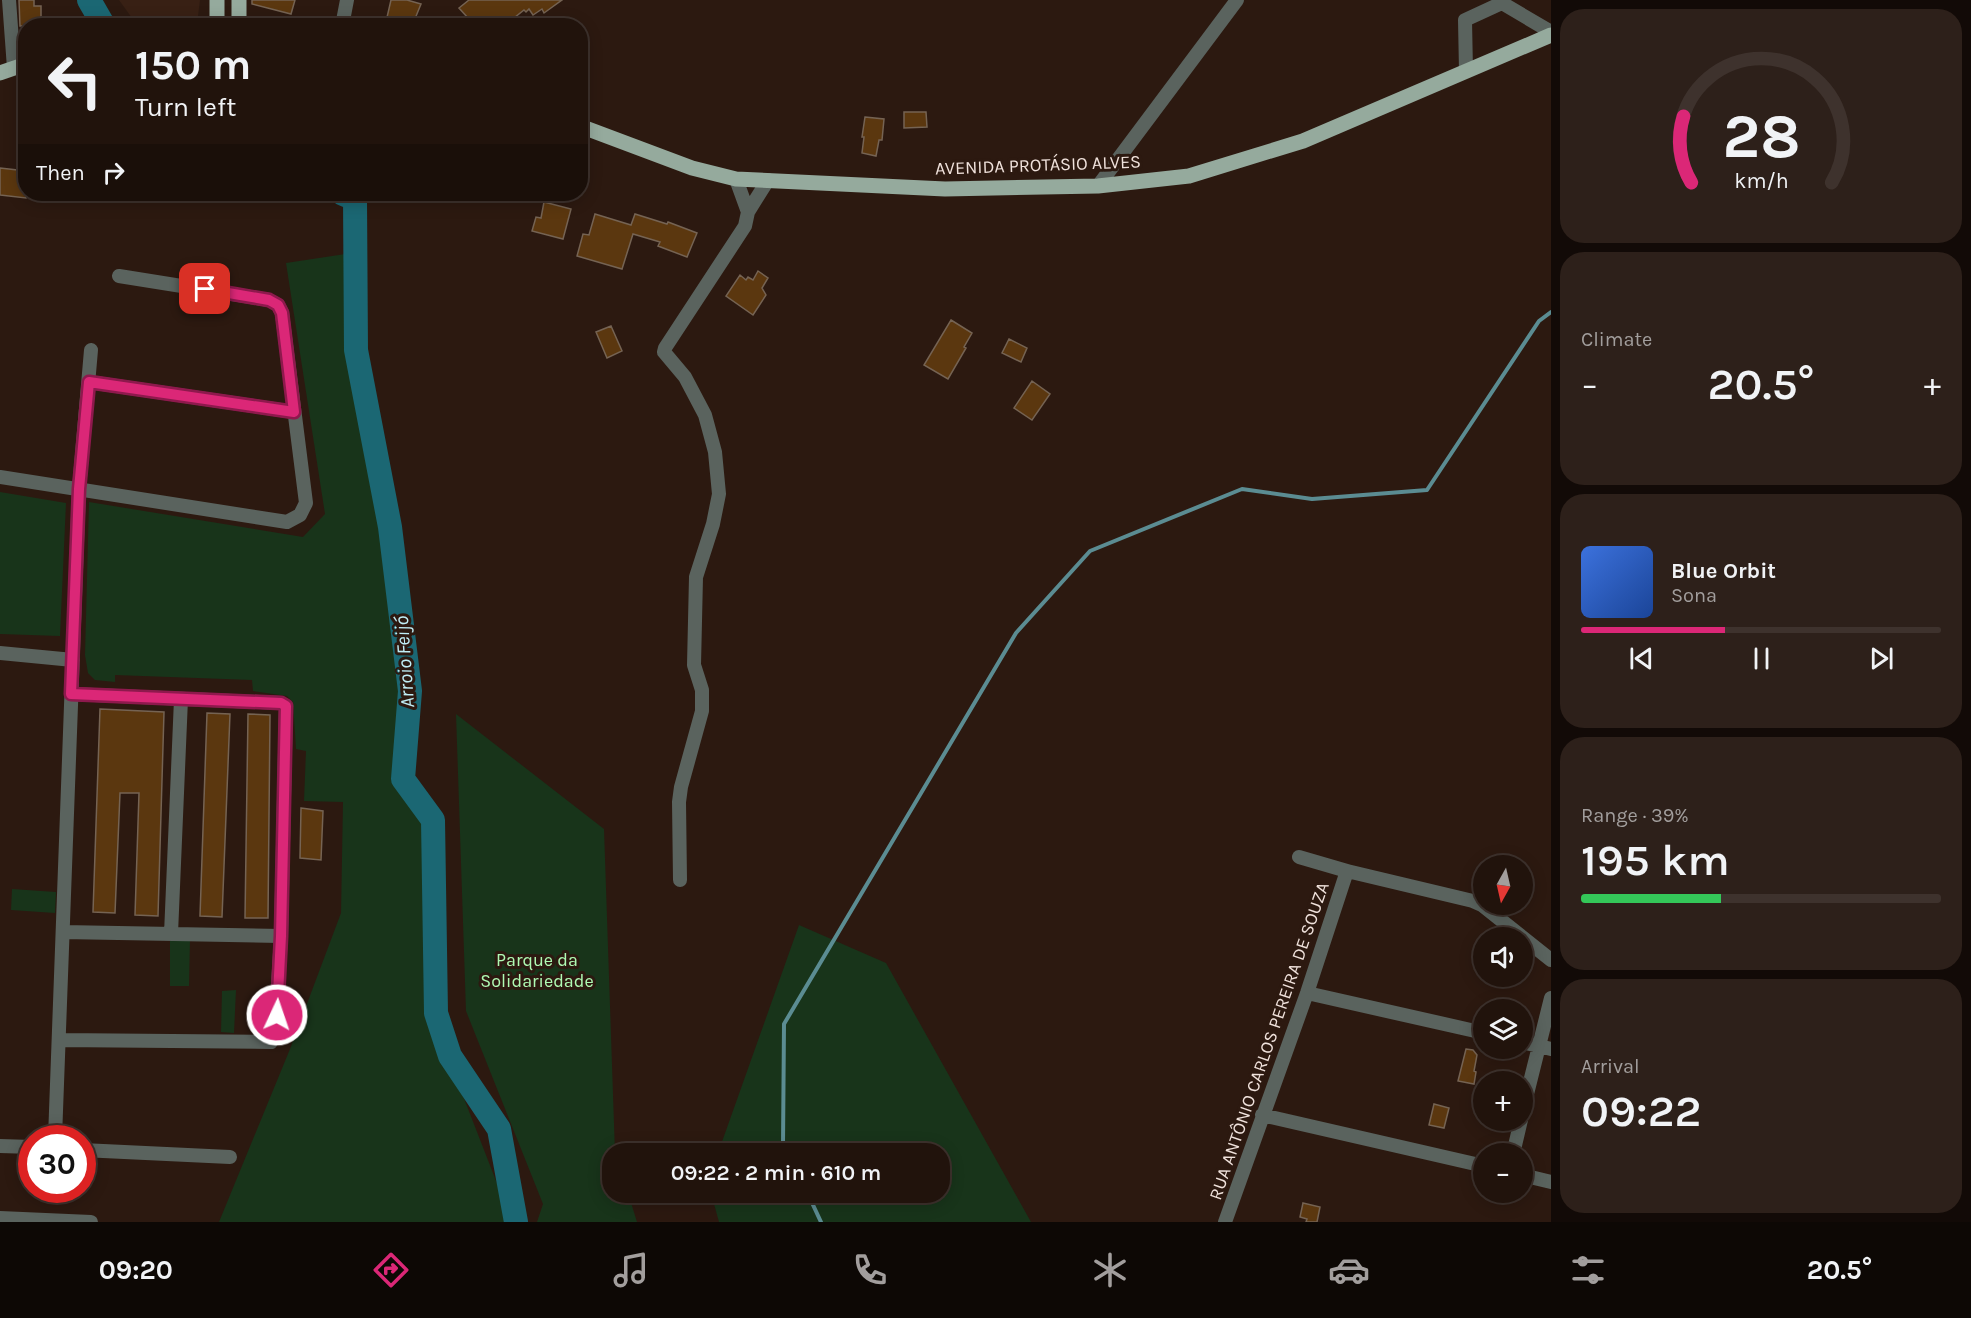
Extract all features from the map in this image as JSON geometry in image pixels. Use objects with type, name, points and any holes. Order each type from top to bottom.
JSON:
[{"type":"main road","points":[[217,0],[217,18]]},
{"type":"main road","points":[[239,0],[239,18]]},
{"type":"main road","name":"AVENIDA PROTÁSIO ALVES","points":[[588,129],[692,168],[736,179],[945,189],[1098,186],[1189,176],[1303,141],[1551,33]]},
{"type":"street","points":[[9,0],[13,68]]},
{"type":"street","points":[[344,18],[347,0]]},
{"type":"street","points":[[1098,186],[1237,0]]},
{"type":"street","points":[[1466,71],[1466,20],[1502,3],[1551,33]]},
{"type":"street","points":[[736,179],[748,212]]},
{"type":"street","points":[[680,880],[679,802],[702,711],[702,690],[694,665],[696,577],[713,524],[719,494],[715,452],[705,415],[685,377],[664,352],[745,226],[748,212],[768,180]]},
{"type":"street","points":[[0,477],[287,522],[300,515],[306,503],[282,313],[278,305],[269,300],[119,276]]},
{"type":"street","points":[[56,1125],[79,489],[91,350]]},
{"type":"street","points":[[89,382],[294,412]]},
{"type":"street","points":[[0,653],[73,660]]},
{"type":"street","points":[[59,1040],[271,1042],[275,1035],[281,936],[286,706],[281,703],[71,694]]},
{"type":"street","points":[[171,934],[181,699]]},
{"type":"street","points":[[1299,857],[1347,871],[1473,901],[1482,905],[1551,960]]},
{"type":"street","name":"RUA ANTÔNIO CARLOS PEREIRA DE SOUZA","points":[[1225,1222],[1307,993],[1347,871]]},
{"type":"street","points":[[63,932],[281,936]]},
{"type":"street","points":[[1307,993],[1473,1031]]},
{"type":"street","points":[[1533,1082],[1545,1048],[1551,998]]},
{"type":"street","points":[[1262,1115],[1473,1163]]},
{"type":"street","points":[[0,1146],[18,1147]]},
{"type":"street","points":[[96,1151],[230,1157]]},
{"type":"street","points":[[1533,1178],[1551,1182]]},
{"type":"street","points":[[0,1218],[91,1222]]},
{"type":"shaded area","points":[[119,0],[200,0],[198,16],[132,18]]},
{"type":"green space","points":[[352,253],[351,350],[388,574],[403,688],[398,778],[427,820],[430,1011],[512,1222],[219,1222],[290,1049],[341,913],[343,802],[304,801],[306,751],[296,749],[293,702],[287,696],[253,691],[252,680],[115,675],[115,682],[95,680],[88,673],[85,655],[89,502],[303,537],[325,514],[286,263]]},
{"type":"green space","points":[[0,492],[66,503],[60,636],[0,634]]},
{"type":"green space","name":"Parque da Solidariedade","points":[[456,714],[604,829],[615,1143],[602,1143],[602,1203],[631,1203],[637,1222],[537,1222],[543,1204],[466,1011]]},
{"type":"green space","points":[[12,889],[56,892],[55,913],[11,910]]},
{"type":"green space","points":[[799,925],[886,963],[1031,1222],[719,1222],[714,1203],[950,1203],[950,1143],[722,1143]]},
{"type":"green space","points":[[170,939],[190,939],[189,986],[170,986]]},
{"type":"green space","points":[[236,990],[234,1033],[221,1032],[222,991]]},
{"type":"building","points":[[19,0],[34,0],[34,6],[41,6],[41,18],[20,18]]},
{"type":"building","points":[[252,0],[295,0],[291,14],[252,4]]},
{"type":"building","points":[[391,0],[407,0],[421,4],[415,18],[387,18]]},
{"type":"building","points":[[469,0],[562,0],[544,13],[542,9],[533,15],[529,9],[514,18],[468,18],[459,8]]},
{"type":"building","points":[[904,112],[926,112],[927,127],[904,128]]},
{"type":"building","points":[[865,117],[884,119],[882,140],[879,140],[876,156],[862,153]]},
{"type":"building","points":[[0,168],[18,170],[18,197],[0,195]]},
{"type":"building","points":[[544,202],[571,209],[563,239],[532,231],[536,217],[541,218]]},
{"type":"building","points":[[595,214],[631,225],[635,214],[667,224],[668,222],[697,233],[687,257],[658,246],[660,242],[633,234],[622,269],[577,256],[583,234],[589,235]]},
{"type":"building","points":[[758,271],[768,278],[762,288],[766,295],[753,315],[726,296],[740,275],[746,280],[748,277],[753,280]]},
{"type":"building","points":[[951,320],[972,333],[948,379],[924,365]]},
{"type":"building","points":[[611,326],[622,351],[607,358],[596,332]]},
{"type":"building","points":[[1009,339],[1027,348],[1021,362],[1002,353]]},
{"type":"building","points":[[1032,381],[1050,394],[1032,420],[1014,408]]},
{"type":"building","points":[[100,709],[164,712],[158,916],[135,915],[139,793],[120,793],[115,913],[93,912]]},
{"type":"building","points":[[207,713],[230,714],[222,917],[200,916]]},
{"type":"building","points":[[248,714],[270,715],[268,918],[245,918]]},
{"type":"building","points":[[301,808],[323,811],[321,860],[300,858]]},
{"type":"building","points":[[1466,1049],[1473,1050],[1473,1059],[1476,1059],[1473,1084],[1458,1081]]},
{"type":"building","points":[[1434,1104],[1449,1108],[1444,1128],[1429,1125]]},
{"type":"building","points":[[1303,1203],[1320,1207],[1317,1222],[1306,1222],[1307,1219],[1300,1217]]},
{"type":"waterway","name":"Arroio Feijó","points":[[89,0],[99,18]]},
{"type":"waterway","name":"Arroio Feijó","points":[[355,201],[356,350],[390,527],[410,691],[403,779],[433,820],[436,1013],[450,1056],[499,1129],[516,1222]]},
{"type":"waterway","points":[[783,1143],[784,1024],[1016,633],[1090,551],[1242,489],[1312,499],[1427,490],[1539,321],[1551,312]]},
{"type":"waterway","points":[[812,1203],[821,1222]]},
{"type":"route","points":[[205,289],[269,300],[278,305],[282,313],[294,412],[89,382],[79,489],[71,694],[281,703],[286,706],[277,1015]]}]
